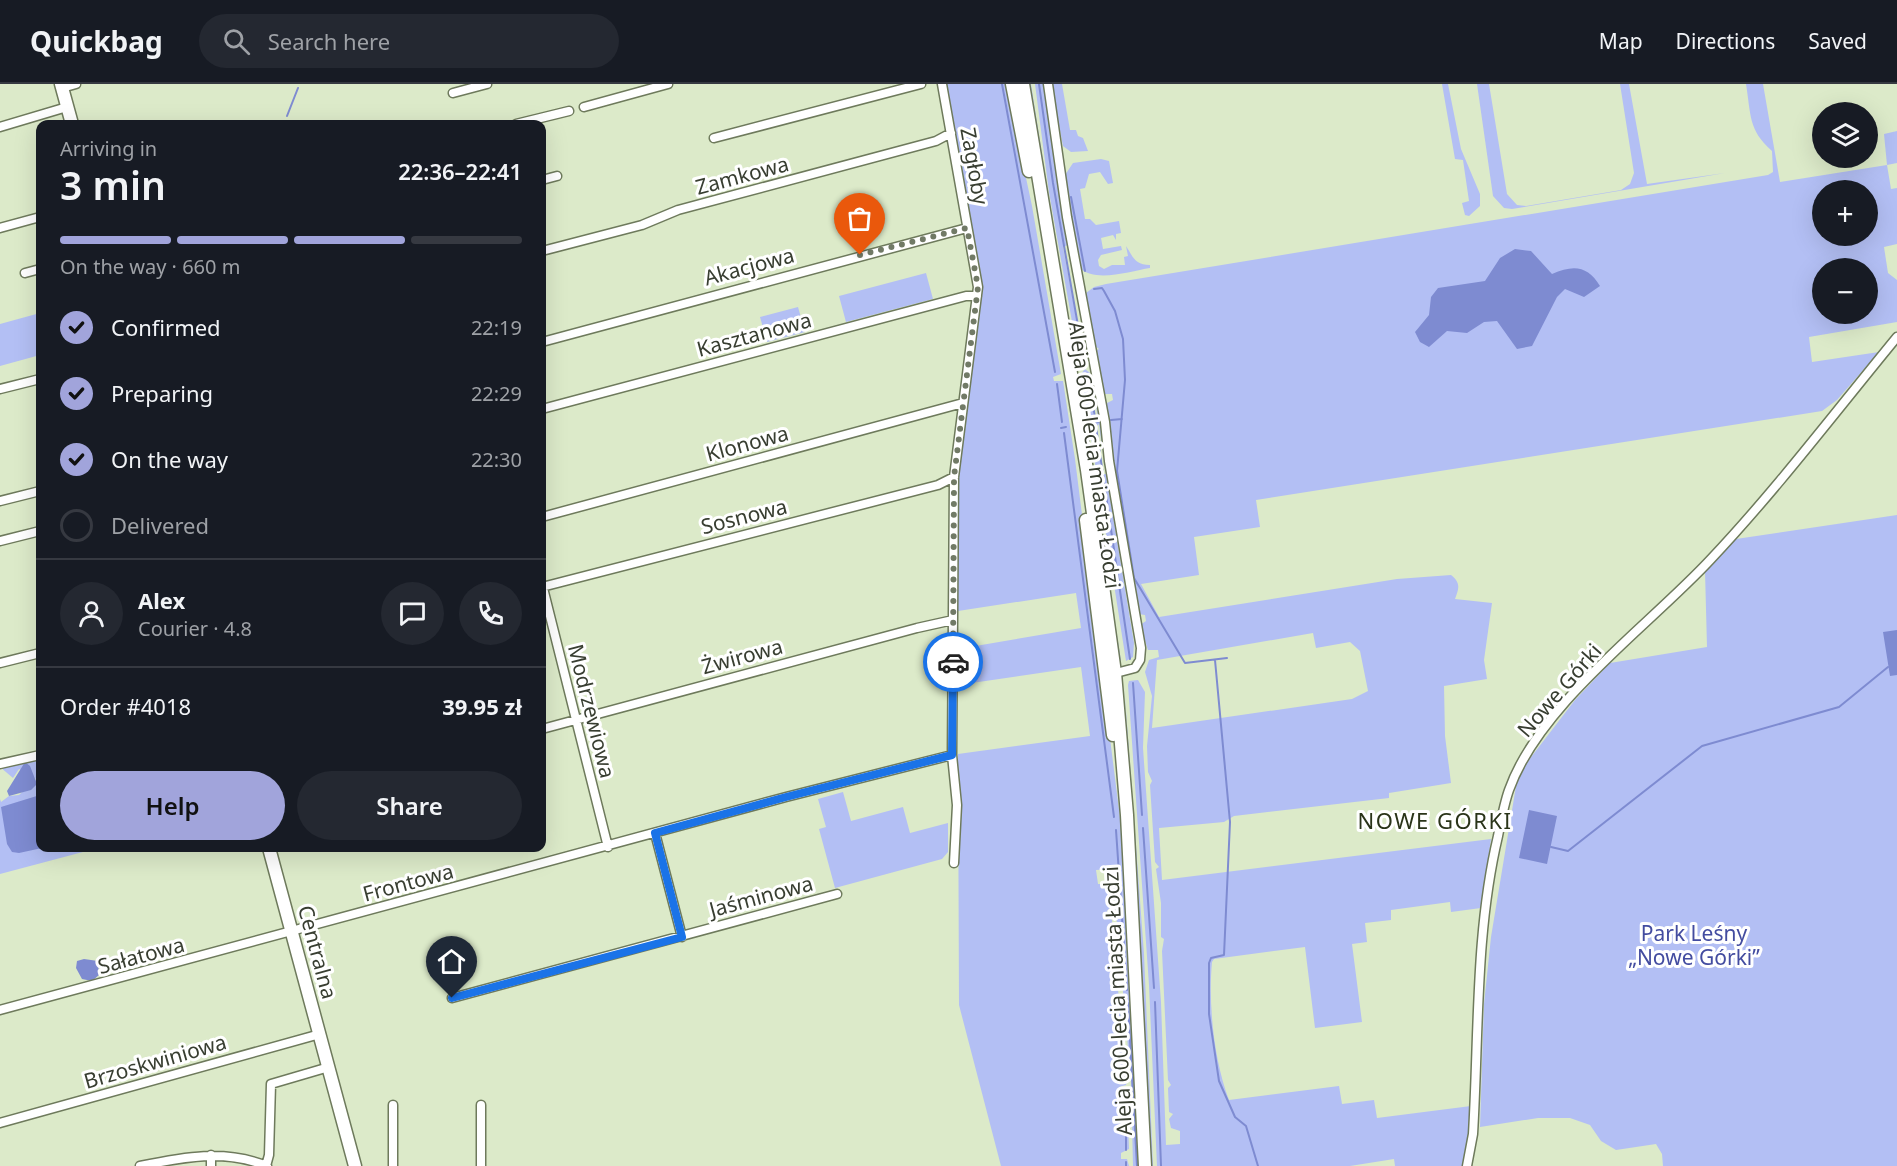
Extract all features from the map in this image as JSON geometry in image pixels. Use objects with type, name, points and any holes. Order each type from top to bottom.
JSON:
[{"type":"main road","name":"Aleja 600-lecia miasta Łodzi","points":[[1012,84],[1072,422],[1110,674]]},
{"type":"main road","name":"Aleja 600-lecia miasta Łodzi","points":[[1023,84],[1087,470],[1127,834],[1139,1015],[1145,1166]]},
{"type":"main road","points":[[61,86],[71,120]]},
{"type":"main road","name":"Centralna","points":[[270,852],[355,1166]]},
{"type":"street","points":[[61,86],[76,84]]},
{"type":"street","points":[[453,93],[487,84]]},
{"type":"street","points":[[584,107],[668,84]]},
{"type":"street","points":[[714,138],[921,84]]},
{"type":"street","name":"Zagłoby","points":[[942,84],[977,279],[977,296],[954,477],[952,755],[957,805],[954,863]]},
{"type":"street","points":[[1048,84],[1065,208],[1105,422],[1112,481],[1141,648],[1140,660],[1135,668],[1110,674]]},
{"type":"street","points":[[0,127],[67,107]]},
{"type":"street","points":[[532,120],[569,111]]},
{"type":"street","name":"Zamkowa","points":[[546,249],[642,225],[678,210],[936,141],[951,133]]},
{"type":"street","points":[[546,179],[557,176]]},
{"type":"street","points":[[0,228],[36,218]]},
{"type":"street","name":"Akacjowa","points":[[546,341],[967,228]]},
{"type":"street","points":[[25,273],[36,270]]},
{"type":"street","name":"Kasztanowa","points":[[546,408],[966,296],[977,296]]},
{"type":"street","name":"Nowe Górki","points":[[1467,1166],[1473,1134],[1484,915],[1492,860],[1508,792],[1520,764],[1548,723],[1593,673],[1662,610],[1720,549],[1897,337]]},
{"type":"street","points":[[0,389],[36,380]]},
{"type":"street","name":"Klonowa","points":[[546,516],[963,403]]},
{"type":"street","name":"Sosnowa","points":[[546,584],[938,485],[954,477]]},
{"type":"street","points":[[0,501],[36,492]]},
{"type":"street","points":[[0,541],[36,532]]},
{"type":"street","name":"Modrzewiowa","points":[[546,600],[608,847]]},
{"type":"street","name":"Żwirowa","points":[[546,728],[917,627],[953,620]]},
{"type":"street","points":[[0,663],[36,654]]},
{"type":"street","points":[[0,764],[36,755]]},
{"type":"street","name":"Frontowa","points":[[291,932],[786,797],[952,755]]},
{"type":"street","points":[[655,833],[682,937]]},
{"type":"street","name":"Jaśminowa","points":[[452,998],[837,894]]},
{"type":"street","name":"Sałatowa","points":[[0,1010],[291,932]]},
{"type":"street","name":"Brzoskwiniowa","points":[[0,1123],[320,1034]]},
{"type":"street","points":[[140,1166],[211,1155],[241,1157],[267,1166],[271,1084],[329,1067]]},
{"type":"street","points":[[393,1105],[393,1166]]},
{"type":"street","points":[[480,1166],[481,1105]]},
{"type":"street","points":[[211,1155],[211,1166]]},
{"type":"green space","points":[[946,84],[1006,84],[1032,206],[1061,374],[1053,377],[1054,381],[1063,381],[1075,459],[1120,818],[1140,1166],[1133,1166],[1131,1081],[1112,869],[1096,870],[1098,884],[1107,884],[1111,892],[1111,907],[1107,911],[1108,917],[1112,920],[1115,944],[1111,948],[1111,953],[1115,955],[1117,967],[1112,968],[1113,976],[1117,979],[1127,1082],[1119,1089],[1127,1091],[1129,1114],[1119,1119],[1120,1122],[1128,1124],[1129,1149],[1121,1153],[1121,1159],[1127,1159],[1129,1166],[1001,1166],[959,1005],[958,754],[1090,736],[1081,667],[958,685],[958,649],[1081,628],[1076,593],[958,611],[957,476],[980,294]]},
{"type":"green space","points":[[1028,84],[1031,84],[1121,661],[1119,660]]},
{"type":"green space","points":[[1035,84],[1044,84],[1068,245],[1063,247],[1084,360],[1088,359],[1084,365],[1079,361],[1049,192]]},
{"type":"green space","points":[[1051,84],[1062,84],[1070,130],[1076,130],[1078,136],[1083,138],[1088,151],[1071,152],[1063,146]]},
{"type":"green space","points":[[1442,84],[1448,84],[1461,149],[1480,194],[1480,206],[1469,216],[1465,215],[1462,203],[1469,201],[1463,160],[1455,159]]},
{"type":"green space","points":[[1477,84],[1489,84],[1507,194],[1517,205],[1526,206],[1621,190],[1630,184],[1634,173],[1620,84],[1629,84],[1647,184],[1725,173],[1512,209],[1504,208],[1493,196]]},
{"type":"green space","points":[[1746,84],[1763,84],[1780,182],[1887,165],[1891,189],[1897,188],[1897,244],[1884,247],[1888,273],[1897,280],[1897,322],[1809,337],[1812,362],[1879,352],[1837,400],[1822,411],[1256,500],[1260,527],[1194,537],[1199,575],[1141,584],[1159,617],[1397,579],[1451,575],[1458,586],[1455,599],[1492,603],[1484,660],[1487,679],[1444,686],[1445,736],[1451,783],[1389,793],[1389,798],[1234,816],[1224,822],[1159,828],[1162,880],[1491,839],[1481,908],[1451,912],[1450,902],[1391,910],[1391,920],[1365,923],[1367,942],[1352,944],[1362,1022],[1315,1028],[1305,947],[1214,959],[1212,962],[1213,1032],[1219,1068],[1229,1100],[1339,1086],[1342,1104],[1374,1100],[1377,1118],[1471,1106],[1467,1154],[1462,1166],[1395,1166],[1394,1159],[1350,1166],[1157,1166],[1149,985],[1128,685],[1129,681],[1138,680],[1145,692],[1143,748],[1161,1002],[1166,1145],[1180,1144],[1180,1131],[1171,1128],[1169,1119],[1173,1114],[1169,1112],[1168,1088],[1171,1085],[1168,1080],[1162,951],[1164,939],[1161,937],[1161,903],[1156,869],[1159,867],[1155,862],[1150,785],[1152,781],[1148,772],[1147,746],[1152,696],[1145,672],[1149,660],[1159,657],[1158,650],[1148,650],[1140,625],[1146,621],[1145,615],[1138,614],[1105,404],[1113,400],[1112,394],[1104,394],[1095,351],[1099,349],[1095,346],[1086,293],[1094,287],[1106,284],[1768,175],[1773,172],[1772,151],[1759,136],[1750,113]],"holes":[[[1313,633],[1316,648],[1350,642],[1360,651],[1368,691],[1352,699],[1152,728],[1157,660]]]},
{"type":"green space","points":[[1897,131],[1897,163],[1887,165],[1884,134]]},
{"type":"green space","points":[[1101,159],[1109,161],[1113,183],[1108,184],[1100,172],[1089,174],[1085,188],[1080,189],[1085,219],[1090,219],[1096,225],[1119,221],[1121,233],[1116,234],[1116,240],[1113,235],[1101,238],[1103,249],[1121,246],[1122,250],[1101,255],[1098,260],[1099,266],[1104,269],[1112,265],[1125,265],[1124,257],[1128,256],[1126,246],[1135,260],[1141,264],[1150,265],[1150,268],[1095,275],[1080,268],[1065,175],[1073,163]]},
{"type":"green space","points":[[926,273],[933,299],[846,322],[839,296]]},
{"type":"green space","points":[[798,307],[805,332],[767,342],[760,317]]},
{"type":"green space","points":[[36,314],[36,356],[0,366],[0,324]]},
{"type":"green space","points":[[1085,369],[1090,373],[1086,374],[1094,417],[1098,417],[1092,386],[1101,426],[1103,455],[1099,424],[1095,428],[1102,474],[1106,474],[1134,643],[1133,657],[1126,661],[1081,374]]},
{"type":"green space","name":"Park Leśny „Nowe Górki”","points":[[1897,515],[1897,1166],[1663,1166],[1662,1154],[1656,1144],[1616,1150],[1601,1141],[1590,1125],[1570,1118],[1538,1118],[1480,1127],[1484,1004],[1491,937],[1518,774],[1575,700],[1610,663],[1707,647],[1705,571],[1736,539]]},
{"type":"green space","points":[[1124,684],[1144,954],[1153,1166],[1151,1166],[1143,987]]},
{"type":"green space","points":[[36,760],[36,779],[19,769],[13,778],[0,767]]},
{"type":"green space","points":[[36,779],[36,852],[83,852],[0,874],[0,799],[1,802],[9,796],[19,795]]},
{"type":"green space","points":[[843,792],[851,821],[903,807],[910,833],[948,823],[948,852],[942,859],[835,888],[819,829],[826,827],[818,799]]},
{"type":"shaded area","points":[[1515,249],[1531,251],[1552,274],[1567,269],[1580,269],[1591,274],[1600,286],[1584,297],[1565,289],[1557,297],[1532,346],[1517,349],[1497,321],[1484,322],[1467,333],[1447,331],[1429,347],[1420,342],[1415,332],[1429,315],[1431,297],[1438,288],[1485,281],[1500,258]]},
{"type":"shaded area","points":[[1897,630],[1897,675],[1890,676],[1883,632]]},
{"type":"shaded area","points":[[25,762],[30,766],[36,785],[31,790],[9,796],[7,791]]},
{"type":"shaded area","points":[[36,796],[36,849],[12,852],[7,844],[1,807]]},
{"type":"shaded area","points":[[1529,810],[1557,816],[1547,864],[1519,858]]},
{"type":"shaded area","points":[[84,959],[98,961],[99,975],[92,981],[82,979],[76,968],[77,961]]},
{"type":"waterway","points":[[1002,84],[1055,372]]},
{"type":"waterway","points":[[1039,84],[1053,183],[1084,360]]},
{"type":"waterway","points":[[287,116],[298,88]]},
{"type":"waterway","points":[[1071,197],[1085,271]]},
{"type":"waterway","points":[[1094,289],[1102,288],[1104,291],[1115,311],[1123,339],[1125,380],[1117,471],[1134,578],[1185,663],[1227,658]]},
{"type":"waterway","points":[[1087,373],[1095,417]]},
{"type":"waterway","points":[[1057,384],[1062,422]]},
{"type":"waterway","points":[[1111,420],[1122,419]]},
{"type":"waterway","points":[[1092,423],[1098,422]]},
{"type":"waterway","points":[[1061,428],[1066,427]]},
{"type":"waterway","points":[[1096,427],[1130,659]]},
{"type":"waterway","points":[[1064,433],[1114,817]]},
{"type":"waterway","points":[[1215,660],[1230,822],[1224,955],[1211,958],[1209,963],[1209,1014],[1219,1081],[1235,1117],[1246,1126],[1258,1166]]},
{"type":"waterway","points":[[1551,847],[1568,851],[1702,746],[1839,707],[1888,667]]},
{"type":"waterway","points":[[1133,683],[1142,815]]},
{"type":"waterway","points":[[1143,828],[1154,988]]},
{"type":"waterway","points":[[1116,830],[1127,990]]},
{"type":"waterway","points":[[1155,1002],[1161,1166]]},
{"type":"waterway","points":[[1128,1003],[1137,1166]]},
{"type":"waterway","points":[[1119,1038],[1124,1083]]},
{"type":"waterway","points":[[1125,1092],[1126,1115]]},
{"type":"waterway","points":[[1126,1125],[1126,1150]]},
{"type":"way so far","points":[[860,255],[967,228],[978,287],[954,477],[953,662]]},
{"type":"district","name":"NOWE GÓRKI","points":[[1435,820]]},
{"type":"route","points":[[452,998],[682,937],[655,833],[952,755],[953,662]]}]
